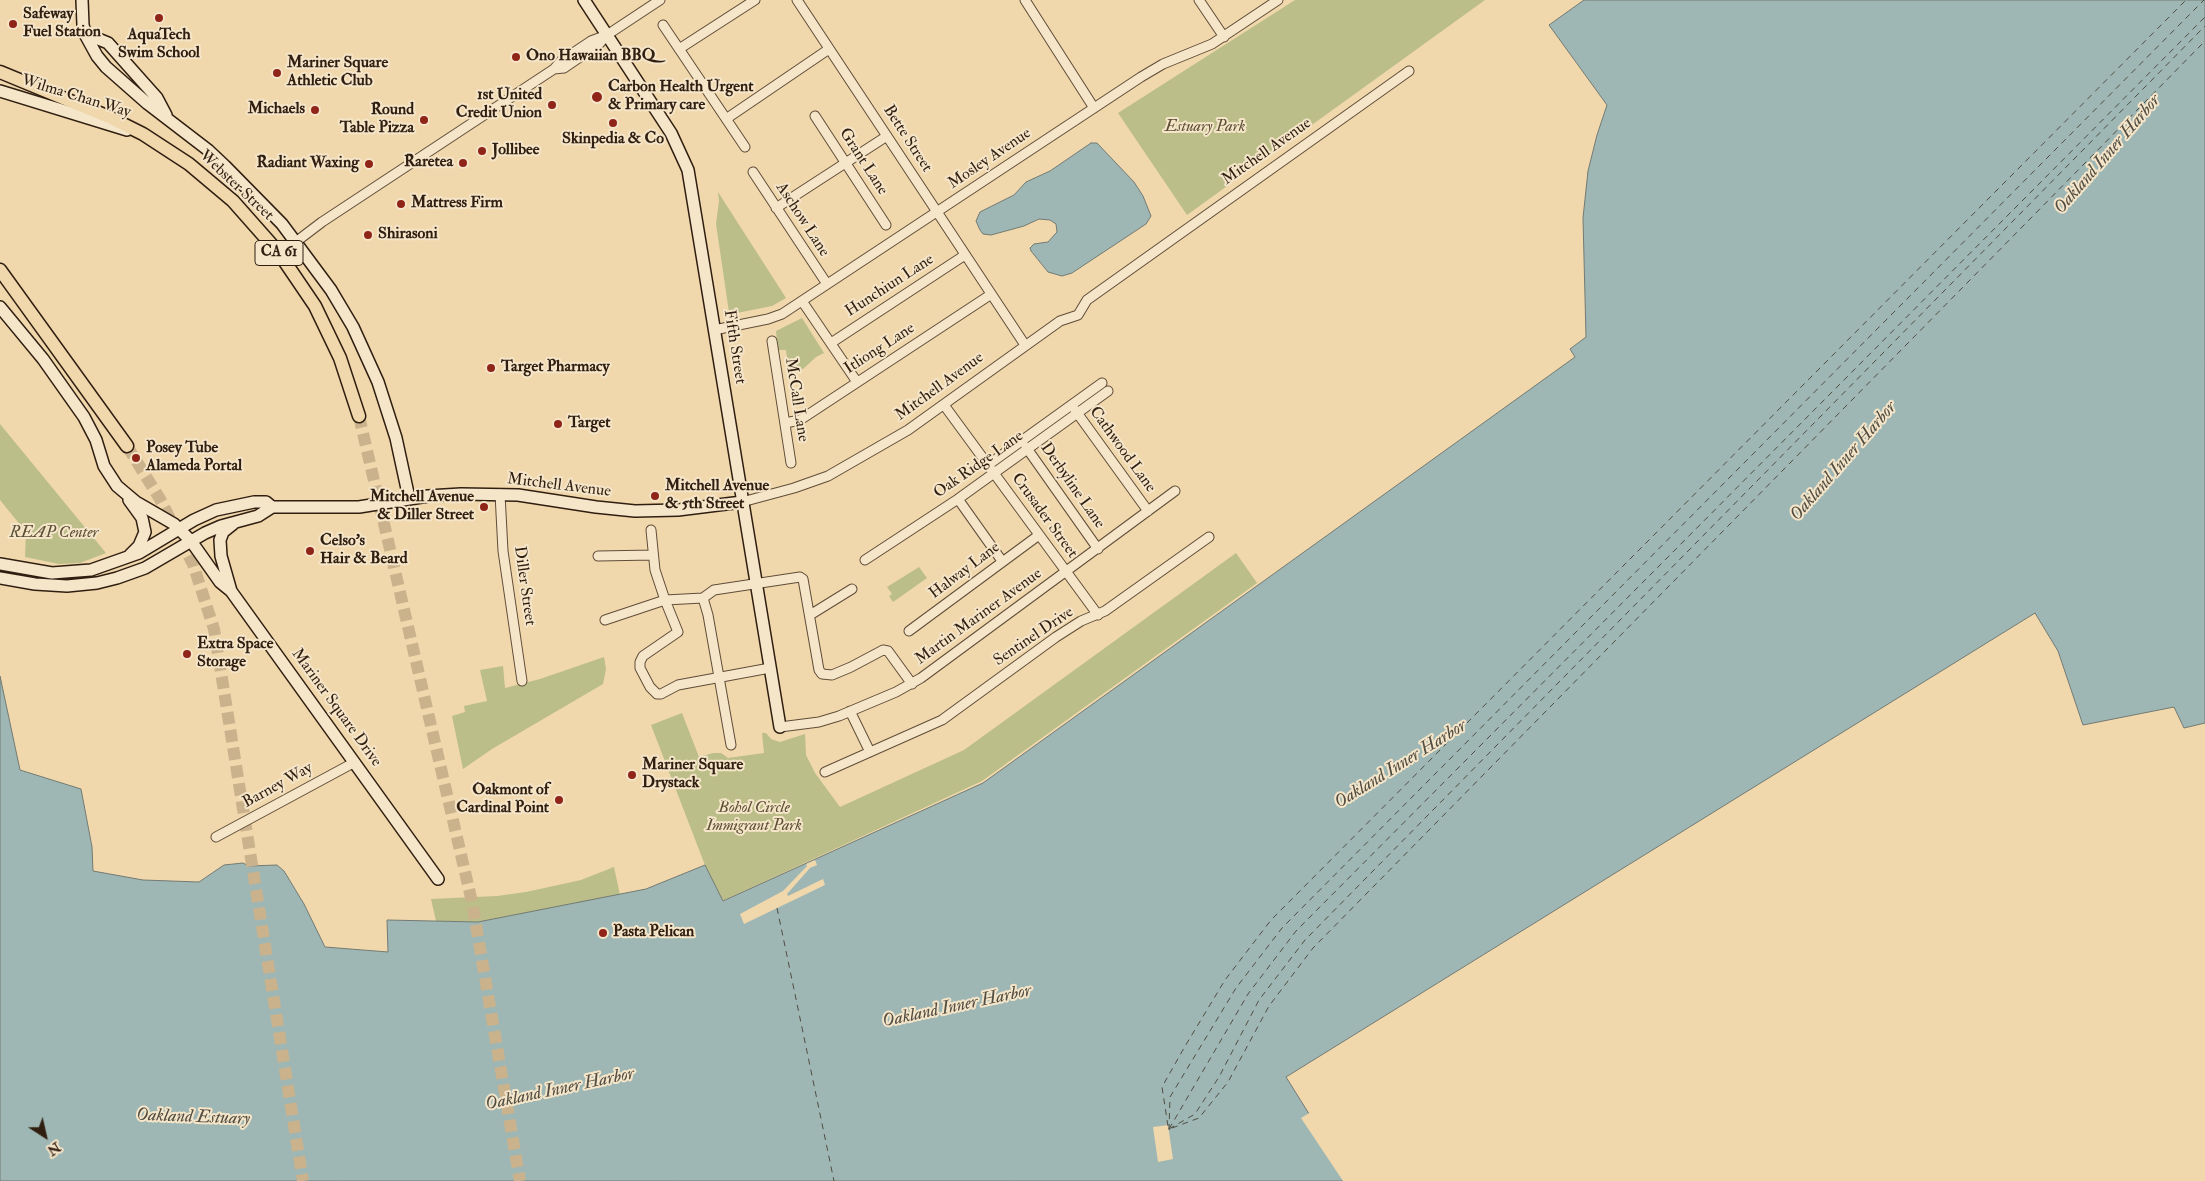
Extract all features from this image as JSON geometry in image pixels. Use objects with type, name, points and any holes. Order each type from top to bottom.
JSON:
[{"type":"main road","name":"Webster Street","points":[[0,72],[109,117],[143,134],[189,164],[220,189],[253,222],[279,253],[306,292],[324,325],[345,373],[359,416]]},
{"type":"main road","points":[[0,270],[127,446]]},
{"type":"street","points":[[82,0],[82,16],[86,34],[97,56],[106,67],[225,166],[268,208],[296,241],[331,290],[371,365],[394,429],[410,498]]},
{"type":"street","name":"Fifth Street","points":[[584,0],[671,133],[684,158],[691,183],[780,727]]},
{"type":"street","points":[[296,241],[554,69],[561,61],[594,39],[607,35],[660,0]]},
{"type":"street","points":[[680,49],[755,0]]},
{"type":"street","name":"Bette Street","points":[[797,0],[1024,345]]},
{"type":"street","points":[[1026,0],[1094,108]]},
{"type":"street","points":[[1198,0],[1224,37]]},
{"type":"street","name":"Mosley Avenue","points":[[714,330],[768,319],[782,314],[1151,71],[1198,51],[1224,37],[1278,0]]},
{"type":"street","points":[[663,24],[745,147]]},
{"type":"street","points":[[86,34],[108,43],[157,98],[168,119]]},
{"type":"street","points":[[726,119],[829,49]]},
{"type":"street","name":"Mitchell Avenue","points":[[0,564],[52,573],[91,570],[126,559],[152,547],[205,514],[229,506],[266,502],[272,507],[342,508],[444,494],[500,494],[596,508],[635,511],[678,510],[742,502],[794,488],[844,468],[889,442],[944,405],[1060,320],[1078,315],[1086,300],[1410,71]]},
{"type":"street","name":"Wilma Chan Way","points":[[0,91],[143,134]]},
{"type":"street","name":"Grant Lane","points":[[815,116],[886,225]]},
{"type":"street","points":[[776,208],[887,136]]},
{"type":"street","name":"Aschow Lane","points":[[754,172],[827,284]]},
{"type":"street","name":"Hunchiun Lane","points":[[831,343],[965,255]]},
{"type":"street","name":"Itliong Lane","points":[[785,422],[800,420],[990,294]]},
{"type":"street","points":[[802,301],[857,382]]},
{"type":"street","name":"Mariner Square Drive","points":[[0,307],[37,352],[84,417],[96,440],[110,476],[125,495],[162,516],[191,541],[220,582],[231,591],[438,879]]},
{"type":"street","name":"McCall Lane","points":[[772,341],[791,463]]},
{"type":"street","points":[[991,469],[1022,442],[1075,409],[1102,383]]},
{"type":"street","name":"Oak Ridge Lane","points":[[865,560],[958,499],[991,469],[1028,450],[1075,409],[1108,391]]},
{"type":"street","name":"Crusader Street","points":[[944,405],[1098,615]]},
{"type":"street","name":"Cathwood Lane","points":[[1075,409],[1148,511]]},
{"type":"street","name":"Derbyline Lane","points":[[1022,442],[1098,548]]},
{"type":"street","name":"Martin Mariner Avenue","points":[[780,727],[826,720],[850,712],[912,684],[1176,491]]},
{"type":"street","name":"Diller Street","points":[[500,494],[503,551],[522,681]]},
{"type":"street","points":[[125,495],[142,518],[144,532],[139,546],[126,559]]},
{"type":"street","points":[[958,499],[1002,561]]},
{"type":"street","points":[[0,578],[50,585],[83,585],[128,575],[145,568],[221,526],[258,516],[272,507]]},
{"type":"street","points":[[231,591],[221,556],[220,540],[223,532],[229,526],[240,520]]},
{"type":"street","points":[[651,530],[655,570],[678,632],[643,656],[640,668],[650,687],[657,694],[664,694],[678,684],[770,668]]},
{"type":"street","name":"Halway Lane","points":[[909,631],[1039,535]]},
{"type":"street","name":"Sentinel Drive","points":[[825,772],[942,720],[1073,625],[1098,615],[1209,537]]},
{"type":"street","points":[[598,556],[653,555]]},
{"type":"street","points":[[604,620],[665,600],[703,598],[714,590],[755,582],[800,577],[803,579],[819,670],[822,674],[832,675],[883,650],[888,651],[912,684]]},
{"type":"street","points":[[810,615],[852,590]]},
{"type":"street","points":[[703,598],[731,745]]},
{"type":"street","points":[[850,712],[870,752]]},
{"type":"street","name":"Barney Way","points":[[216,837],[354,762]]},
{"type":"green space","name":"Estuary Park","points":[[1295,0],[1485,0],[1187,215],[1118,113]]},
{"type":"green space","points":[[718,192],[786,298],[772,306],[732,314],[729,312],[716,224],[719,201]]},
{"type":"green space","points":[[802,318],[824,353],[816,357],[803,369],[789,372],[786,350],[778,350],[776,331]]},
{"type":"green space","name":"REAP Center","points":[[0,424],[106,553],[80,563],[59,564],[25,557],[26,532],[0,500]]},
{"type":"green space","name":"Bohol Circle Immigrant Park","points":[[1236,553],[1257,583],[982,781],[722,901],[708,873],[651,725],[682,713],[699,757],[713,753],[721,753],[728,758],[764,753],[762,733],[766,733],[771,739],[780,742],[805,734],[806,755],[815,773],[840,807],[964,750]]},
{"type":"green space","points":[[919,567],[927,578],[893,602],[889,596],[892,594],[887,587]]},
{"type":"green space","points":[[604,657],[606,669],[603,684],[492,749],[463,769],[452,716],[465,712],[464,706],[487,701],[480,670],[503,666],[505,688],[540,679]]},
{"type":"green space","points":[[614,867],[620,895],[478,922],[436,921],[431,899],[497,896],[526,892],[581,880]]},
{"type":"water","points":[[1584,0],[2205,0],[2205,723],[2184,728],[2174,707],[2083,725],[2058,651],[2035,613],[1286,1077],[1351,1181],[0,1181],[0,676],[20,770],[81,789],[92,847],[93,871],[143,880],[199,882],[224,865],[243,863],[249,866],[277,865],[284,871],[304,904],[325,947],[388,952],[387,920],[478,922],[646,889],[705,865],[723,901],[983,783],[1575,357],[1570,349],[1586,337],[1583,218],[1588,171],[1607,105],[1549,25]]},
{"type":"water","points":[[1091,143],[1097,143],[1134,182],[1143,196],[1151,216],[1146,224],[1072,273],[1062,276],[1048,272],[1030,248],[1034,244],[1048,242],[1057,232],[1056,224],[1050,220],[1039,219],[1024,226],[991,235],[983,234],[976,221],[980,212],[1014,195],[1026,182],[1050,171]]},
{"type":"pier","points":[[815,860],[817,865],[810,868],[787,894],[788,896],[823,879],[825,885],[744,924],[740,914],[783,891],[807,866],[806,864]]},
{"type":"pier","points":[[1311,1112],[1354,1181],[1343,1181],[1301,1118]]},
{"type":"pier","points":[[1168,1125],[1173,1159],[1158,1162],[1153,1127]]},
{"type":"ferry route","points":[[1168,1126],[1162,1087],[1225,980],[1271,920],[2186,0]]},
{"type":"ferry route","points":[[1169,1130],[1170,1097],[1236,988],[1282,928],[2204,0]]},
{"type":"ferry route","points":[[1169,1129],[1248,994],[1296,931],[2205,17]]},
{"type":"ferry route","points":[[1169,1129],[1195,1114],[1219,1077],[1259,1000],[1305,940],[2205,26]]},
{"type":"ferry route","points":[[1172,1128],[1199,1118],[1228,1082],[1269,1006],[1313,948],[2205,41]]},
{"type":"ferry route","points":[[777,908],[834,1181]]},
{"type":"tunnel","points":[[359,416],[472,902],[520,1181]]},
{"type":"tunnel","points":[[127,446],[160,499],[193,564],[214,629],[303,1181]]},
{"type":"place","name":"AquaTech Swim School","points":[[159,18]]},
{"type":"place","name":"Safeway Fuel Station","points":[[13,24]]},
{"type":"place","name":"Ono Hawaiian BBQ","points":[[516,57]]},
{"type":"place","name":"Mariner Square Athletic Club","points":[[277,73]]},
{"type":"place","name":"Carbon Health Urgent & Primary care","points":[[597,97]]},
{"type":"place","name":"1st United Credit Union","points":[[552,105]]},
{"type":"place","name":"Michaels","points":[[315,110]]},
{"type":"place","name":"Round Table Pizza","points":[[424,120]]},
{"type":"place","name":"Skinpedia & Co","points":[[613,123]]},
{"type":"place","name":"Jollibee","points":[[482,151]]},
{"type":"place","name":"Raretea","points":[[463,163]]},
{"type":"place","name":"Radiant Waxing","points":[[369,164]]},
{"type":"place","name":"Mattress Firm","points":[[401,204]]},
{"type":"place","name":"Shirasoni","points":[[368,235]]},
{"type":"place","name":"Target Pharmacy","points":[[491,368]]},
{"type":"place","name":"Target","points":[[558,424]]},
{"type":"place","name":"Posey Tube Alameda Portal","points":[[136,458]]},
{"type":"place","name":"Mitchell Avenue & 5th Street","points":[[655,496]]},
{"type":"place","name":"Mitchell Avenue & Diller Street","points":[[484,507]]},
{"type":"place","name":"Celso's Hair & Beard","points":[[310,551]]},
{"type":"place","name":"Extra Space Storage","points":[[187,654]]},
{"type":"place","name":"Mariner Square Drystack","points":[[632,775]]},
{"type":"place","name":"Oakmont of Cardinal Point","points":[[559,800]]},
{"type":"place","name":"Pasta Pelican","points":[[603,933]]},
{"type":"water label","name":"Oakland Inner Harbor","points":[[2108,155]]},
{"type":"water label","name":"Oakland Inner Harbor","points":[[1844,462]]},
{"type":"water label","name":"Oakland Inner Harbor","points":[[1401,765]]},
{"type":"water label","name":"Oakland Inner Harbor","points":[[957,1007]]},
{"type":"water label","name":"Oakland Inner Harbor","points":[[560,1090]]},
{"type":"water label","name":"Oakland Estuary","points":[[193,1118]]}]
